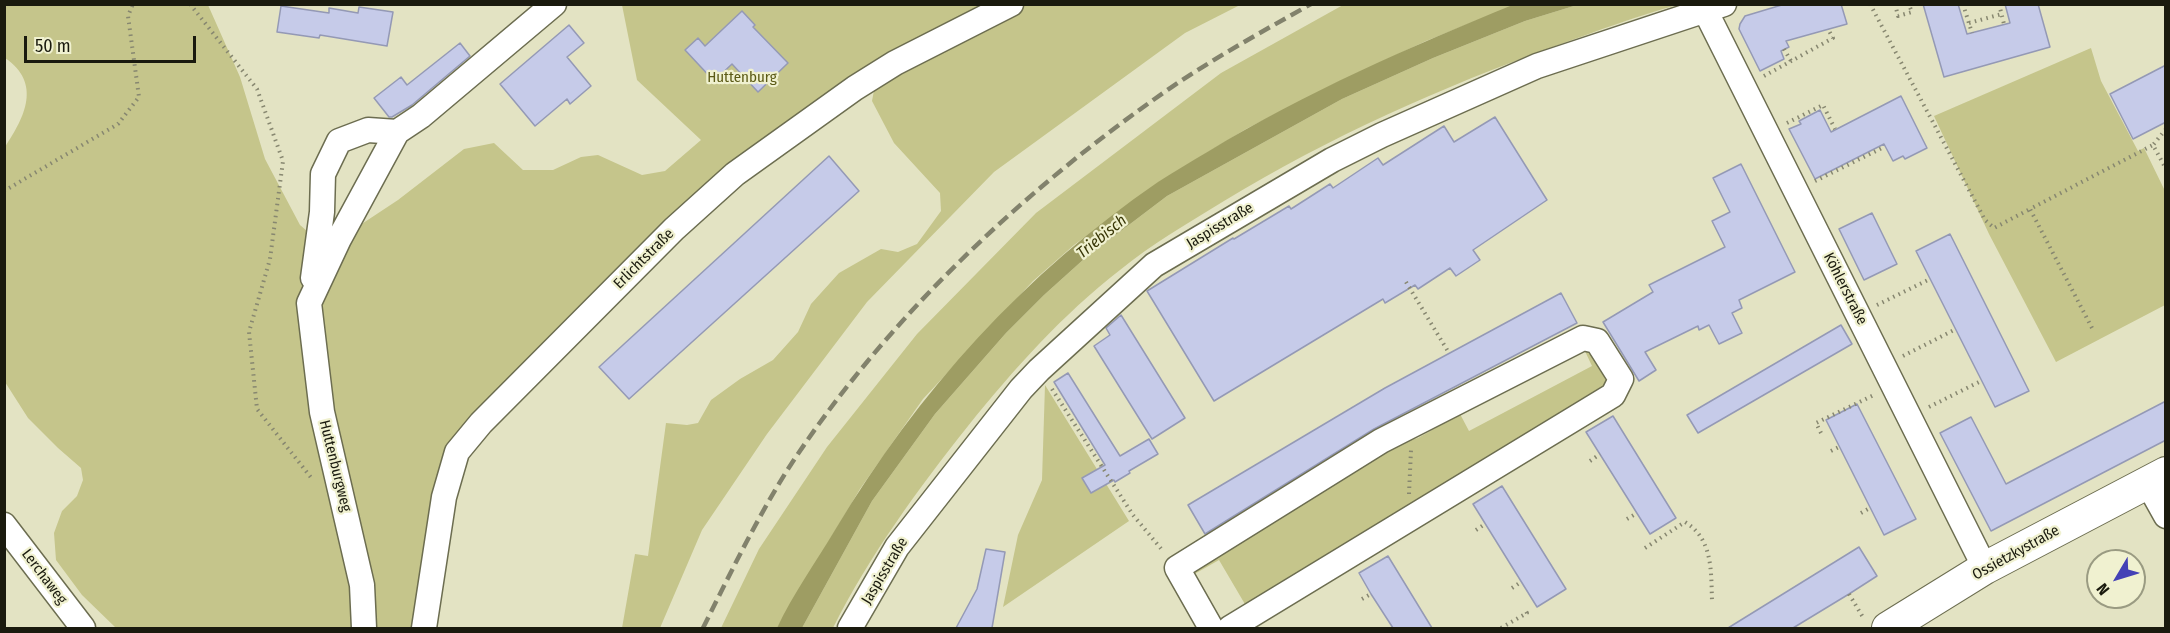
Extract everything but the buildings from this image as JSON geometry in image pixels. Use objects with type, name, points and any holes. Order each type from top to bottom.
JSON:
[{"type":"main road","name":"Ossietzkystraße","points":[[1876,624],[2156,478]]},
{"type":"street","points":[[309,303],[339,239],[398,132],[421,116],[554,4]]},
{"type":"street","name":"Erlichtstraße","points":[[424,628],[444,497],[457,452],[481,423],[674,229],[735,174],[855,88],[895,63],[1011,4]]},
{"type":"street","name":"Köhlerstraße","points":[[1715,7],[1744,87],[1985,568]]},
{"type":"street","name":"Jaspisstraße","points":[[850,628],[897,547],[1021,389],[1154,265],[1332,160],[1382,135],[1538,66],[1715,7]]},
{"type":"street","name":"Huttenburgweg","points":[[364,628],[362,585],[322,412],[309,303],[322,212],[323,174],[339,141],[368,130],[398,132]]},
{"type":"street","points":[[1211,628],[1177,568],[1412,424],[1584,338],[1597,341],[1621,379],[1613,395],[1230,628]]},
{"type":"street","name":"Ossietzkystraße","points":[[2156,478],[2166,516]]},
{"type":"street","name":"Lerchaweg","points":[[4,525],[83,628]]},
{"type":"path","points":[[4,190],[118,124],[139,98],[128,16],[134,4]]},
{"type":"path","points":[[190,4],[257,89],[283,161],[270,259],[249,332],[256,409],[314,482]]},
{"type":"path","points":[[1870,4],[1985,220],[1994,228],[2153,146],[2166,129]]},
{"type":"path","points":[[1895,4],[1898,16],[1912,12],[1910,4]]},
{"type":"path","points":[[1963,4],[1972,33]]},
{"type":"path","points":[[1999,4],[2004,24]]},
{"type":"path","points":[[1969,23],[2002,14]]},
{"type":"path","points":[[1744,87],[1833,38],[1828,29]]},
{"type":"path","points":[[1785,50],[1791,61]]},
{"type":"path","points":[[1767,133],[1823,105],[1835,129]]},
{"type":"path","points":[[1796,191],[1882,148],[1881,146]]},
{"type":"path","points":[[2153,146],[2166,170]]},
{"type":"path","points":[[2030,209],[2092,328]]},
{"type":"path","points":[[1858,315],[1930,279]]},
{"type":"path","points":[[1406,282],[1449,353]]},
{"type":"path","points":[[1821,433],[1816,423],[1956,329]]},
{"type":"path","points":[[1039,370],[1133,515],[1177,568]]},
{"type":"path","points":[[1909,417],[1982,381]]},
{"type":"path","points":[[1407,521],[1412,424]]},
{"type":"path","points":[[1830,451],[1839,447]]},
{"type":"path","points":[[1590,460],[1600,454]]},
{"type":"path","points":[[1861,513],[1870,508]]},
{"type":"path","points":[[1627,519],[1637,513]]},
{"type":"path","points":[[1645,548],[1685,522],[1696,529],[1706,544],[1711,568],[1712,601]]},
{"type":"path","points":[[1476,530],[1485,524]]},
{"type":"path","points":[[1512,588],[1521,582]]},
{"type":"path","points":[[1362,599],[1371,594]]},
{"type":"path","points":[[1848,594],[1876,624]]},
{"type":"path","points":[[1501,628],[1527,612],[1524,608]]},
{"type":"green space","name":"Huttenburg","points":[[4,5],[208,5],[240,77],[265,159],[300,225],[314,237],[339,239],[398,200],[464,149],[494,143],[523,170],[553,170],[581,157],[598,155],[642,175],[665,171],[701,140],[637,80],[622,5],[1240,5],[1185,33],[994,172],[867,302],[767,434],[702,530],[660,628],[622,628],[635,554],[648,556],[666,423],[687,425],[698,423],[711,400],[740,379],[773,360],[798,332],[811,304],[839,273],[881,249],[898,252],[917,244],[941,211],[940,193],[894,143],[872,101],[877,75],[750,162],[457,452],[424,628],[116,628],[82,595],[56,560],[54,533],[62,511],[77,496],[83,480],[81,468],[28,418],[5,382],[5,147],[24,112],[27,89],[16,68],[5,58]]},
{"type":"green space","points":[[1343,5],[1515,5],[1426,41],[1246,129],[1159,182],[1074,245],[1033,281],[923,399],[860,489],[777,628],[721,628],[759,549],[827,447],[917,334],[1036,213],[1221,73]]},
{"type":"green space","points":[[1577,5],[1677,5],[1515,61],[1387,115],[1264,178],[1132,260],[1078,305],[1021,363],[985,405],[895,524],[862,575],[833,628],[802,628],[872,501],[935,414],[1006,333],[1084,259],[1167,196],[1342,99],[1433,58],[1525,21]]},
{"type":"green space","points":[[2091,48],[2101,81],[2138,151],[2144,148],[2165,191],[2165,305],[2056,362],[1989,234],[1934,116]]},
{"type":"green space","points":[[1584,349],[1591,353],[1609,385],[1249,611],[1219,560],[1191,576],[1193,564],[1394,445],[1418,438],[1460,414],[1469,431],[1592,366]]},
{"type":"green space","points":[[1045,385],[1129,521],[1003,607],[1018,535],[1042,480]]},
{"type":"water","name":"Triebisch","points":[[1515,4],[1577,5],[1525,21],[1433,58],[1342,99],[1167,196],[1084,259],[1006,333],[935,414],[872,501],[802,628],[777,628],[797,590],[867,479],[902,430],[978,338],[1063,256],[1158,182],[1283,109],[1359,72]]},
{"type":"railway","points":[[703,628],[765,508],[788,469],[825,415],[865,364],[955,266],[1053,177],[1104,136],[1175,85],[1311,4]]}]
